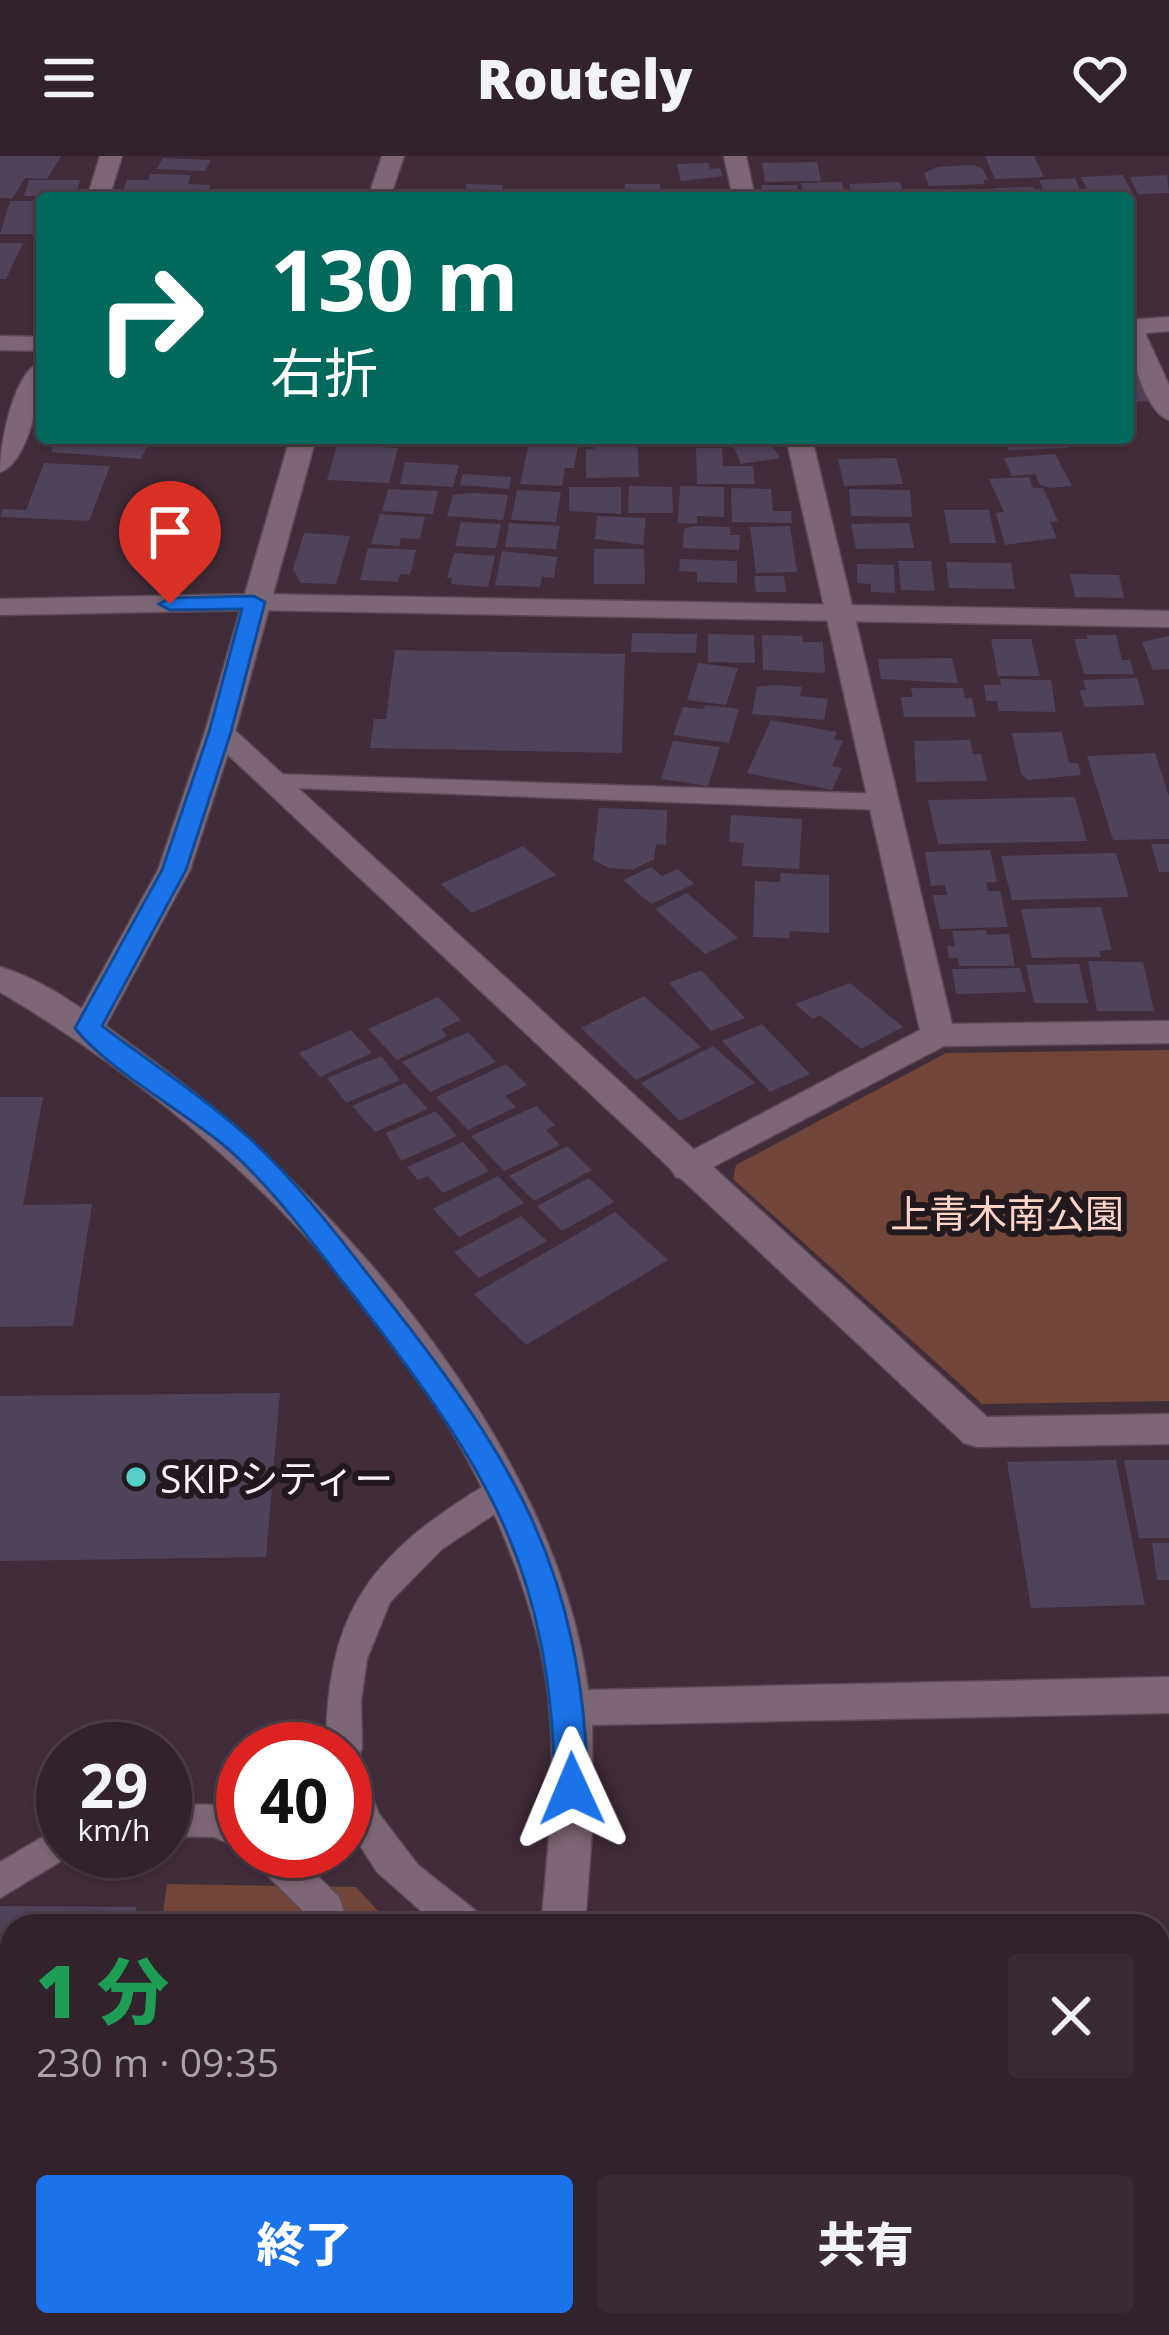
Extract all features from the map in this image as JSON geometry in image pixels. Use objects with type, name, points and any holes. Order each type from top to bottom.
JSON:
[{"type":"street","points":[[100,192],[111,156]]},
{"type":"street","points":[[381,192],[393,156]]},
{"type":"street","points":[[735,156],[743,192]]},
{"type":"street","points":[[1134,327],[1169,324]]},
{"type":"street","points":[[1134,338],[1169,412]]},
{"type":"street","points":[[0,343],[36,344]]},
{"type":"street","points":[[0,464],[36,382]]},
{"type":"street","points":[[88,1028],[174,870],[220,732],[301,444]]},
{"type":"street","points":[[800,444],[938,1035]]},
{"type":"street","points":[[0,607],[254,602],[1169,620]]},
{"type":"street","points":[[220,732],[978,1432],[1169,1429]]},
{"type":"street","points":[[0,978],[88,1028],[237,1142],[306,1215],[452,1402],[505,1490],[537,1561],[558,1638],[570,1708],[572,1829],[564,1914]]},
{"type":"street","points":[[688,1168],[938,1035],[1169,1032]]},
{"type":"street","points":[[570,1708],[1169,1695]]},
{"type":"lane","points":[[274,782],[884,802]]},
{"type":"lane","points":[[342,1722],[350,1642],[384,1584],[428,1538],[505,1490]]},
{"type":"lane","points":[[372,1841],[411,1885],[451,1914]]},
{"type":"lane","points":[[0,1882],[36,1859]]},
{"type":"lane","points":[[294,1878],[327,1914]]},
{"type":"green space","name":"上青木南公園","points":[[1169,1050],[1169,1401],[982,1404],[733,1179],[736,1165],[946,1053]]},
{"type":"green space","points":[[167,1884],[356,1887],[381,1914],[163,1914]]},
{"type":"building","points":[[0,156],[61,156],[47,179],[25,178],[12,199],[0,198]]},
{"type":"building","points":[[985,156],[1034,156],[1044,177],[995,179]]},
{"type":"building","points":[[163,158],[211,160],[205,171],[157,169]]},
{"type":"building","points":[[817,162],[821,181],[765,182],[762,163]]},
{"type":"building","points":[[708,163],[710,169],[720,168],[723,176],[681,181],[677,164]]},
{"type":"building","points":[[938,167],[983,169],[985,184],[929,186],[924,173]]},
{"type":"building","points":[[150,174],[191,175],[188,184],[210,185],[208,192],[122,192],[127,180],[148,180]]},
{"type":"building","points":[[1123,175],[1132,192],[1088,192],[1081,177]]},
{"type":"building","points":[[1167,175],[1169,193],[1138,194],[1130,177]]},
{"type":"building","points":[[1075,178],[1081,192],[1044,192],[1039,180]]},
{"type":"building","points":[[29,180],[80,180],[77,192],[24,196]]},
{"type":"building","points":[[842,182],[844,192],[803,192],[801,183]]},
{"type":"building","points":[[900,182],[903,192],[851,192],[849,184]]},
{"type":"building","points":[[466,184],[503,185],[501,192],[449,192],[466,189]]},
{"type":"building","points":[[625,184],[660,184],[660,192],[624,192]]},
{"type":"building","points":[[761,185],[797,185],[798,192],[762,192]]},
{"type":"building","points":[[1033,187],[1035,192],[995,192],[994,188]]},
{"type":"building","points":[[10,201],[36,201],[36,234],[0,234]]},
{"type":"building","points":[[0,243],[23,243],[6,279],[0,279]]},
{"type":"building","points":[[1134,370],[1136,370],[1149,401],[1134,402]]},
{"type":"building","points":[[55,444],[148,444],[141,459],[51,452]]},
{"type":"building","points":[[529,444],[578,446],[574,468],[565,468],[562,486],[520,484]]},
{"type":"building","points":[[594,444],[637,444],[639,477],[586,478],[586,449],[594,449]]},
{"type":"building","points":[[733,444],[771,444],[780,458],[741,464]]},
{"type":"building","points":[[1006,444],[1065,444],[1067,448],[1008,450]]},
{"type":"building","points":[[337,445],[398,448],[389,483],[327,480]]},
{"type":"building","points":[[696,448],[722,448],[723,466],[753,466],[755,484],[697,484]]},
{"type":"building","points":[[1055,454],[1072,486],[1040,485],[1035,474],[1012,476],[1004,458]]},
{"type":"building","points":[[896,458],[903,484],[844,486],[838,459]]},
{"type":"building","points":[[405,462],[459,465],[453,487],[400,484]]},
{"type":"building","points":[[44,463],[110,466],[89,521],[0,517],[3,509],[26,510]]},
{"type":"building","points":[[463,474],[511,477],[509,489],[460,485]]},
{"type":"building","points":[[1029,477],[1033,488],[1043,488],[1058,521],[1050,522],[1057,538],[1005,545],[996,513],[1004,512],[989,479]]},
{"type":"building","points":[[629,486],[672,487],[673,513],[628,513]]},
{"type":"building","points":[[680,486],[724,487],[724,517],[697,516],[697,524],[678,523]]},
{"type":"building","points":[[569,487],[621,487],[621,514],[569,511]]},
{"type":"building","points":[[731,488],[771,489],[773,511],[791,511],[792,523],[732,522]]},
{"type":"building","points":[[388,489],[438,491],[433,514],[382,511]]},
{"type":"building","points":[[849,489],[910,490],[912,517],[851,516]]},
{"type":"building","points":[[517,490],[561,492],[556,522],[511,520]]},
{"type":"building","points":[[453,495],[508,495],[503,520],[447,516]]},
{"type":"building","points":[[944,510],[989,510],[996,543],[950,543]]},
{"type":"building","points":[[380,514],[425,517],[420,539],[401,538],[399,546],[371,544]]},
{"type":"building","points":[[597,516],[646,518],[643,545],[595,539]]},
{"type":"building","points":[[461,522],[501,524],[496,548],[455,546]]},
{"type":"building","points":[[509,523],[560,526],[556,549],[505,547]]},
{"type":"building","points":[[909,523],[914,548],[856,549],[851,524]]},
{"type":"building","points":[[790,526],[797,572],[756,573],[750,527]]},
{"type":"building","points":[[730,527],[730,535],[740,535],[739,550],[683,548],[684,529]]},
{"type":"building","points":[[304,533],[350,536],[336,584],[301,583],[293,569]]},
{"type":"building","points":[[368,548],[416,550],[410,575],[400,574],[398,582],[360,580]]},
{"type":"building","points":[[594,549],[644,549],[645,584],[594,584]]},
{"type":"building","points":[[502,551],[557,557],[554,578],[542,577],[540,587],[495,585]]},
{"type":"building","points":[[454,553],[495,556],[488,587],[451,584],[452,578],[447,578]]},
{"type":"building","points":[[680,559],[737,561],[737,583],[697,582],[697,572],[679,571]]},
{"type":"building","points":[[898,561],[931,561],[935,591],[901,590]]},
{"type":"building","points":[[946,562],[1011,563],[1015,589],[949,588]]},
{"type":"building","points":[[857,564],[894,565],[895,593],[871,592],[871,584],[857,583]]},
{"type":"building","points":[[1070,574],[1119,575],[1124,598],[1075,597]]},
{"type":"building","points":[[754,576],[784,576],[786,592],[756,592]]},
{"type":"building","points":[[632,633],[697,634],[696,653],[631,652]]},
{"type":"building","points":[[708,634],[754,635],[755,663],[708,662]]},
{"type":"building","points":[[762,635],[823,642],[825,673],[763,670]]},
{"type":"building","points":[[1086,635],[1116,635],[1122,660],[1130,660],[1134,674],[1084,674],[1074,639],[1088,639]]},
{"type":"building","points":[[1169,636],[1169,669],[1153,670],[1142,642]]},
{"type":"building","points":[[991,639],[1031,639],[1040,676],[998,676]]},
{"type":"building","points":[[395,650],[625,654],[622,753],[370,748],[374,719],[386,719]]},
{"type":"building","points":[[952,658],[958,683],[881,679],[878,659]]},
{"type":"building","points":[[698,663],[738,668],[726,705],[687,700]]},
{"type":"building","points":[[1137,678],[1145,705],[1085,707],[1079,690],[1086,690],[1083,680]]},
{"type":"building","points":[[1000,679],[1051,680],[1056,712],[999,711],[997,701],[986,701],[984,685],[1001,685]]},
{"type":"building","points":[[757,687],[802,687],[800,696],[828,699],[824,720],[752,714]]},
{"type":"building","points":[[911,688],[963,688],[965,698],[972,698],[976,717],[904,717],[901,697],[913,697]]},
{"type":"building","points":[[705,705],[739,709],[729,743],[673,735],[683,707],[704,709]]},
{"type":"building","points":[[771,720],[837,732],[834,739],[843,741],[832,766],[842,768],[832,790],[747,773]]},
{"type":"building","points":[[1062,732],[1069,763],[1078,763],[1081,775],[1028,780],[1021,774],[1012,733]]},
{"type":"building","points":[[970,740],[973,754],[981,754],[987,781],[916,782],[914,741]]},
{"type":"building","points":[[673,741],[720,747],[708,786],[661,779]]},
{"type":"building","points":[[1155,753],[1169,796],[1169,839],[1113,840],[1087,756]]},
{"type":"building","points":[[1075,797],[1087,841],[938,844],[928,800]]},
{"type":"building","points":[[599,808],[667,810],[666,845],[656,844],[654,859],[633,870],[609,868],[593,860]]},
{"type":"building","points":[[731,815],[802,819],[799,869],[742,866],[744,843],[729,842]]},
{"type":"building","points":[[1151,844],[1169,844],[1169,872],[1159,872]]},
{"type":"building","points":[[523,846],[556,875],[472,913],[441,884]]},
{"type":"building","points":[[990,850],[997,882],[986,882],[988,891],[1000,891],[1008,927],[940,929],[933,895],[947,895],[945,885],[931,886],[925,852]]},
{"type":"building","points":[[1116,853],[1129,897],[1012,900],[1001,856]]},
{"type":"building","points":[[651,867],[662,876],[678,869],[694,884],[651,904],[623,880]]},
{"type":"building","points":[[781,873],[829,875],[829,933],[790,931],[789,938],[753,937],[755,881],[780,882]]},
{"type":"building","points":[[687,893],[738,938],[705,954],[655,909]]},
{"type":"building","points":[[1101,907],[1112,950],[1099,951],[1101,957],[1032,958],[1021,909]]},
{"type":"building","points":[[986,930],[987,935],[1009,934],[1015,966],[959,966],[958,958],[949,958],[947,946],[955,946],[952,931]]},
{"type":"building","points":[[1088,961],[1143,962],[1154,1011],[1097,1011]]},
{"type":"building","points":[[1079,964],[1088,1003],[1034,1003],[1026,965]]},
{"type":"building","points":[[1020,968],[1026,992],[956,994],[952,969]]},
{"type":"building","points":[[701,970],[745,1018],[711,1031],[669,983]]},
{"type":"building","points":[[850,983],[903,1027],[861,1049],[820,1015],[813,1019],[795,1004]]},
{"type":"building","points":[[644,996],[701,1047],[636,1080],[581,1028]]},
{"type":"building","points":[[438,997],[461,1020],[441,1029],[447,1036],[397,1060],[368,1029]]},
{"type":"building","points":[[762,1024],[810,1074],[770,1092],[722,1041]]},
{"type":"building","points":[[351,1030],[372,1053],[320,1077],[299,1053]]},
{"type":"building","points":[[468,1032],[496,1062],[430,1092],[402,1062]]},
{"type":"building","points":[[713,1046],[755,1083],[680,1121],[641,1083]]},
{"type":"building","points":[[381,1056],[400,1080],[346,1103],[327,1078]]},
{"type":"building","points":[[506,1064],[527,1085],[505,1096],[516,1107],[468,1130],[436,1097]]},
{"type":"building","points":[[405,1083],[428,1109],[375,1132],[352,1106]]},
{"type":"building","points":[[0,1097],[43,1097],[23,1205],[92,1204],[73,1326],[0,1327]]},
{"type":"building","points":[[536,1106],[555,1125],[546,1130],[560,1145],[504,1171],[471,1136]]},
{"type":"building","points":[[436,1111],[457,1136],[401,1161],[386,1133]]},
{"type":"building","points":[[463,1142],[489,1171],[443,1193],[428,1176],[418,1180],[407,1167]]},
{"type":"building","points":[[567,1146],[592,1170],[534,1201],[509,1176]]},
{"type":"building","points":[[498,1176],[524,1203],[459,1237],[433,1209]]},
{"type":"building","points":[[589,1178],[614,1202],[562,1231],[537,1206]]},
{"type":"building","points":[[615,1212],[668,1260],[526,1345],[474,1294]]},
{"type":"building","points":[[521,1216],[547,1241],[479,1278],[454,1252]]},
{"type":"building","name":"SKIPシティー","points":[[280,1393],[266,1557],[0,1561],[0,1396]]},
{"type":"building","points":[[1116,1460],[1145,1605],[1031,1608],[1007,1462]]},
{"type":"building","points":[[1124,1460],[1169,1460],[1169,1538],[1139,1538]]},
{"type":"building","points":[[1152,1543],[1169,1543],[1169,1580],[1157,1580]]},
{"type":"building","points":[[0,1906],[136,1907],[135,1914],[0,1914]]},
{"type":"place","name":"SKIPシティー","points":[[136,1477]]},
{"type":"route","points":[[170,604],[254,602],[220,732],[174,870],[88,1028],[237,1142],[306,1215],[452,1402],[505,1490],[537,1561],[558,1638],[570,1708],[572,1789]]}]
